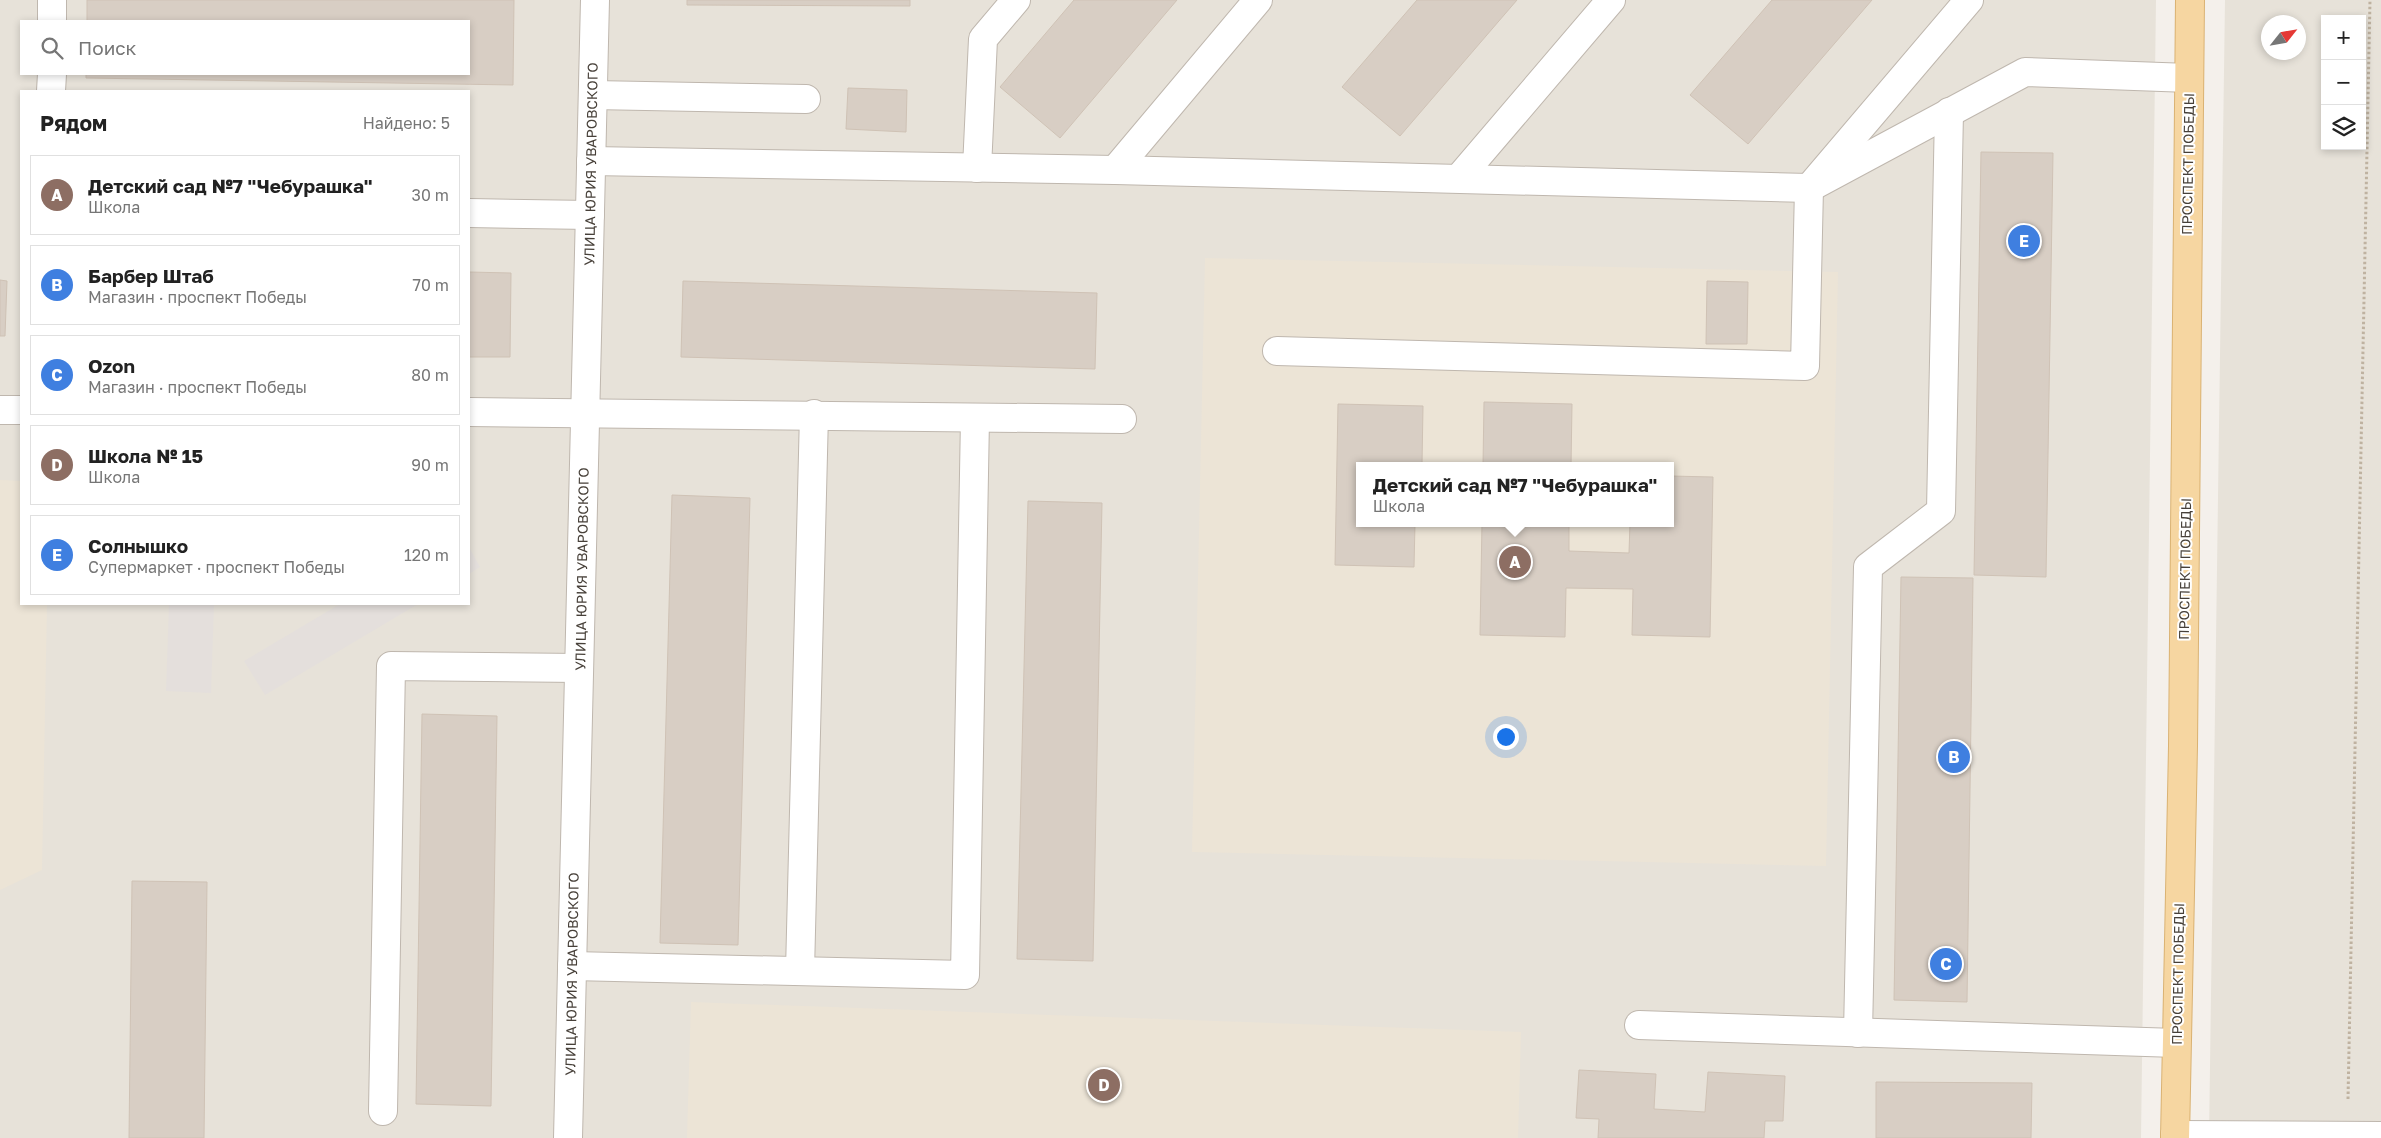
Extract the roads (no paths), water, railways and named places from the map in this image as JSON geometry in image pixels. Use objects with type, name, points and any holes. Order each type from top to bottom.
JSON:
[{"type":"main road","name":"ПРОСПЕКТ ПОБЕДЫ","points":[[2175,1137],[2183,746],[2190,0]]},
{"type":"street","points":[[52,0],[52,20]]},
{"type":"street","name":"УЛИЦА ЮРИЯ УВАРОВСКОГО","points":[[568,1138],[595,0]]},
{"type":"street","points":[[977,168],[983,39],[1016,0]]},
{"type":"street","points":[[1116,170],[1258,0]]},
{"type":"street","points":[[1459,178],[1611,0]]},
{"type":"street","points":[[1277,351],[1805,366],[1809,188],[1969,0]]},
{"type":"street","points":[[591,161],[1116,170],[1809,188],[2025,72],[2189,78]]},
{"type":"street","points":[[52,75],[52,90]]},
{"type":"street","points":[[593,95],[806,99]]},
{"type":"street","points":[[1858,1033],[1868,567],[1940,511],[1950,112]]},
{"type":"street","points":[[470,213],[590,214]]},
{"type":"street","points":[[0,410],[20,410]]},
{"type":"street","points":[[470,412],[814,414],[1122,419]]},
{"type":"street","points":[[800,971],[814,414]]},
{"type":"street","points":[[572,966],[965,975],[976,418]]},
{"type":"street","points":[[384,1112],[390,666],[579,668]]},
{"type":"street","points":[[1638,1025],[2176,1043]]},
{"type":"street","points":[[2175,1137],[2348,1134],[2381,1136]]},
{"type":"place","name":"Солнышко","points":[[2024,241]]},
{"type":"place","name":"Детский сад №7 \"Чебурашка\"","points":[[1515,562]]},
{"type":"place","name":"Барбер Штаб","points":[[1954,757]]},
{"type":"place","name":"Ozon","points":[[1946,964]]},
{"type":"place","name":"Школа № 15","points":[[1104,1085]]}]
